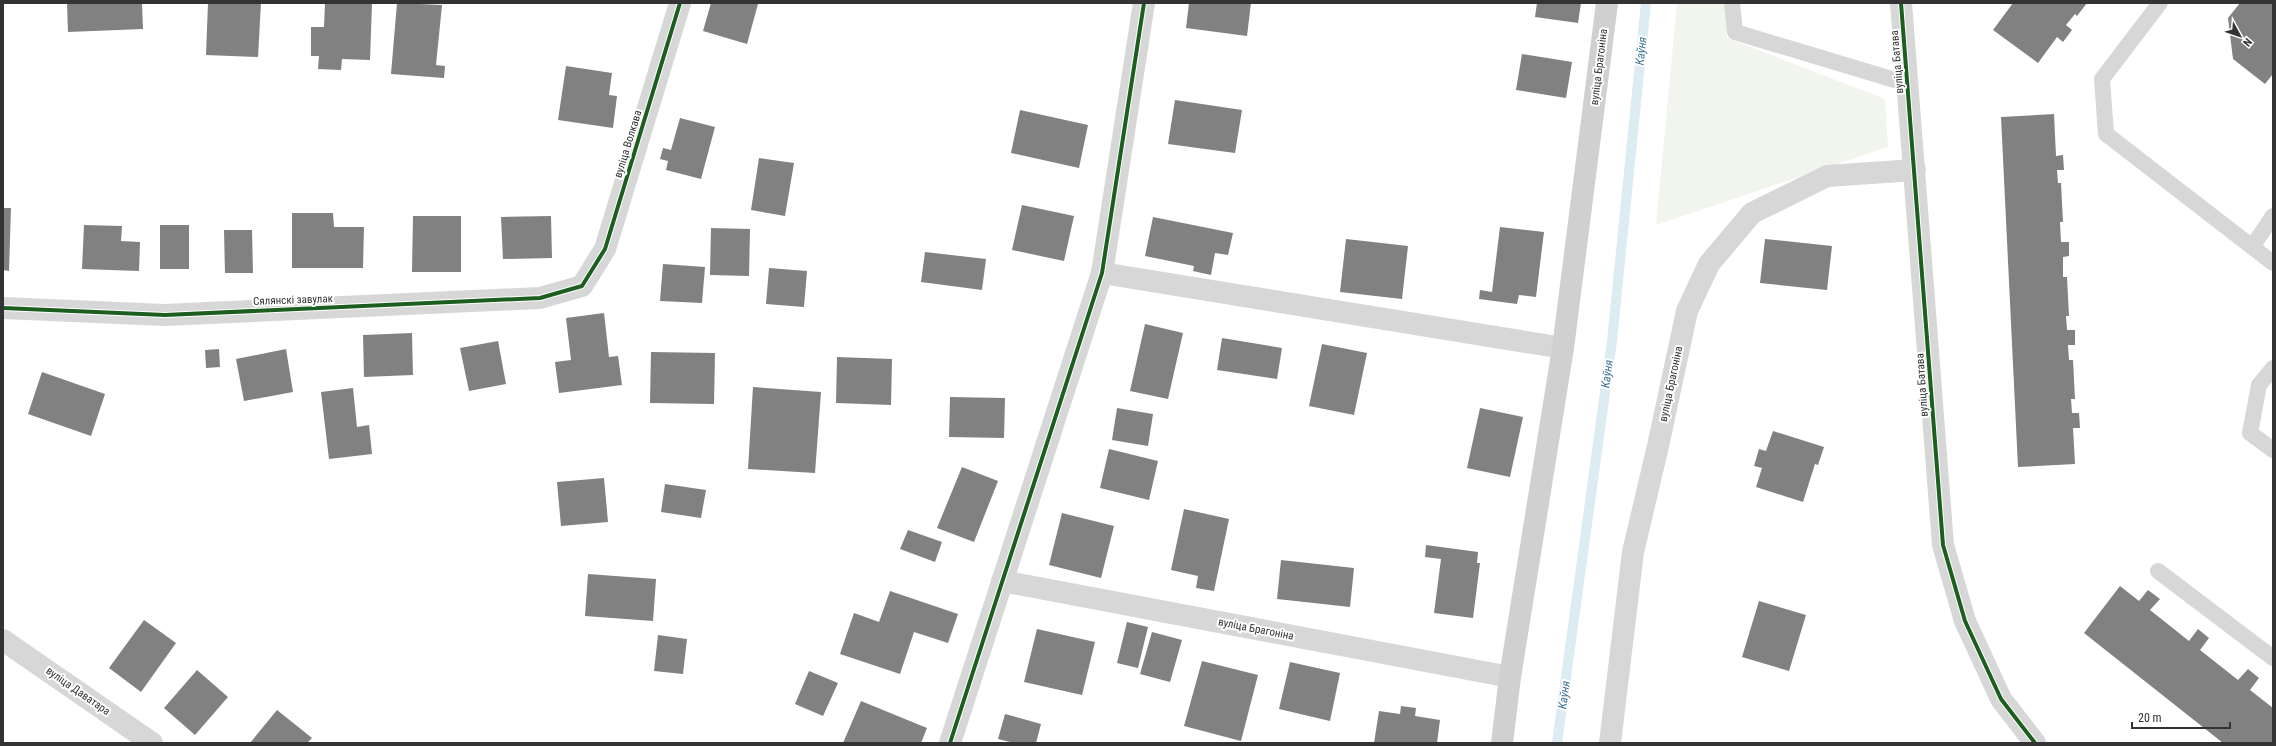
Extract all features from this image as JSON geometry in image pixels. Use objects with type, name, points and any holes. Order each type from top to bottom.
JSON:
[{"type":"street","name":"вуліца Волкава","points":[[582,286],[605,249],[680,3]]},
{"type":"street","points":[[950,743],[1102,273],[1144,3]]},
{"type":"street","name":"вуліца Брагоніна","points":[[1502,743],[1510,677],[1564,348],[1606,3]]},
{"type":"street","name":"вуліца Батава","points":[[1901,3],[1943,545],[1965,621],[2001,699],[2035,743]]},
{"type":"street","name":"вуліца Брагоніна","points":[[1610,743],[1633,552],[1658,446],[1687,311],[1709,264],[1752,213],[1826,176],[1915,170]]},
{"type":"street","points":[[1102,273],[1564,348]]},
{"type":"street","name":"Сялянскі завулак","points":[[3,308],[173,314],[540,298],[582,286]]},
{"type":"street","name":"вуліца Брагоніна","points":[[1002,581],[1510,677]]},
{"type":"street","name":"вуліца Даватара","points":[[3,640],[152,743]]},
{"type":"lane","points":[[1732,3],[1735,32],[1908,84]]},
{"type":"lane","points":[[2160,3],[2102,78],[2106,134],[2273,263]]},
{"type":"lane","points":[[2252,247],[2273,216]]},
{"type":"lane","points":[[2273,368],[2259,385],[2250,433],[2273,450]]},
{"type":"lane","points":[[2158,571],[2273,658]]},
{"type":"shaded area","points":[[1677,3],[1726,3],[1727,38],[1885,99],[1888,147],[1656,225]]},
{"type":"building","points":[[67,3],[142,3],[143,29],[68,32]]},
{"type":"building","points":[[208,3],[261,3],[258,57],[206,55]]},
{"type":"building","points":[[325,3],[372,3],[370,60],[342,59],[341,70],[318,69],[319,56],[311,56],[311,27],[324,27]]},
{"type":"building","points":[[397,3],[442,5],[436,65],[445,66],[444,78],[391,74]]},
{"type":"building","points":[[711,3],[758,4],[747,44],[703,31]]},
{"type":"building","points":[[1189,3],[1251,3],[1247,36],[1186,28]]},
{"type":"building","points":[[1537,3],[1581,3],[1578,23],[1535,17]]},
{"type":"building","points":[[2013,3],[2087,3],[2077,16],[2075,14],[2066,25],[2072,30],[2063,42],[2057,37],[2038,63],[1993,30]]},
{"type":"building","points":[[2240,3],[2273,3],[2273,74],[2265,84],[2233,59],[2228,18]]},
{"type":"building","points":[[1522,54],[1572,62],[1566,98],[1516,90]]},
{"type":"building","points":[[566,66],[612,73],[609,95],[617,96],[613,128],[558,120]]},
{"type":"building","points":[[1175,100],[1242,110],[1235,153],[1168,144]]},
{"type":"building","points":[[1020,110],[1088,125],[1079,168],[1011,153]]},
{"type":"building","points":[[2054,114],[2056,156],[2063,155],[2064,170],[2057,170],[2058,183],[2061,183],[2063,222],[2060,222],[2061,242],[2069,242],[2069,256],[2063,257],[2063,277],[2067,277],[2069,316],[2066,316],[2067,330],[2075,330],[2075,345],[2068,345],[2069,360],[2073,360],[2075,399],[2071,399],[2072,413],[2079,413],[2080,428],[2073,428],[2075,464],[2018,467],[2001,117]]},
{"type":"building","points":[[680,118],[715,127],[701,179],[666,170],[668,161],[660,159],[663,148],[671,150]]},
{"type":"building","points":[[759,158],[794,163],[785,216],[751,210]]},
{"type":"building","points":[[1022,205],[1074,216],[1064,261],[1012,250]]},
{"type":"building","points":[[3,208],[11,208],[9,271],[3,270]]},
{"type":"building","points":[[292,213],[333,213],[334,227],[364,227],[363,268],[292,268]]},
{"type":"building","points":[[413,216],[461,216],[461,272],[412,272]]},
{"type":"building","points":[[551,216],[552,258],[503,259],[501,217]]},
{"type":"building","points":[[1153,217],[1233,233],[1228,255],[1215,253],[1211,275],[1193,271],[1194,266],[1145,256]]},
{"type":"building","points":[[84,225],[122,226],[121,241],[140,242],[139,271],[82,269]]},
{"type":"building","points":[[160,225],[189,225],[189,269],[160,269]]},
{"type":"building","points":[[1500,227],[1544,232],[1536,297],[1519,295],[1517,304],[1479,299],[1480,290],[1492,292]]},
{"type":"building","points":[[711,228],[750,229],[749,276],[710,275]]},
{"type":"building","points":[[224,230],[252,230],[253,273],[225,273]]},
{"type":"building","points":[[1346,239],[1408,246],[1402,299],[1340,292]]},
{"type":"building","points":[[1765,239],[1832,246],[1827,290],[1760,283]]},
{"type":"building","points":[[925,252],[986,259],[982,290],[921,282]]},
{"type":"building","points":[[663,264],[705,267],[702,303],[660,301]]},
{"type":"building","points":[[769,268],[807,271],[804,307],[766,304]]},
{"type":"building","points":[[604,313],[609,357],[618,356],[622,385],[559,393],[555,362],[571,360],[566,318]]},
{"type":"building","points":[[1145,324],[1183,333],[1168,399],[1130,391]]},
{"type":"building","points":[[412,333],[413,375],[364,377],[363,335]]},
{"type":"building","points":[[1222,338],[1282,348],[1277,379],[1217,370]]},
{"type":"building","points":[[498,341],[506,384],[469,391],[460,348]]},
{"type":"building","points":[[1322,344],[1367,353],[1354,415],[1309,406]]},
{"type":"building","points":[[219,349],[220,367],[206,368],[205,350]]},
{"type":"building","points":[[286,349],[293,392],[244,401],[236,359]]},
{"type":"building","points":[[651,352],[715,353],[714,404],[650,403]]},
{"type":"building","points":[[837,357],[892,359],[891,405],[836,403]]},
{"type":"building","points":[[42,372],[105,394],[91,436],[28,414]]},
{"type":"building","points":[[753,387],[821,392],[815,473],[748,469]]},
{"type":"building","points":[[353,388],[357,427],[369,425],[372,454],[329,459],[321,392]]},
{"type":"building","points":[[950,397],[1005,398],[1004,438],[949,437]]},
{"type":"building","points":[[1117,408],[1153,414],[1148,446],[1112,440]]},
{"type":"building","points":[[1480,408],[1523,417],[1510,477],[1467,468]]},
{"type":"building","points":[[1773,431],[1824,447],[1818,465],[1815,464],[1803,502],[1756,487],[1762,468],[1754,466],[1759,449],[1766,451]]},
{"type":"building","points":[[1109,449],[1158,461],[1149,500],[1100,488]]},
{"type":"building","points":[[962,467],[998,481],[974,542],[937,528]]},
{"type":"building","points":[[604,478],[608,522],[561,526],[557,482]]},
{"type":"building","points":[[665,484],[706,490],[701,518],[661,512]]},
{"type":"building","points":[[1184,509],[1229,519],[1214,591],[1196,588],[1198,576],[1171,570]]},
{"type":"building","points":[[1062,513],[1114,526],[1101,578],[1049,565]]},
{"type":"building","points":[[908,530],[942,542],[935,562],[900,549]]},
{"type":"building","points":[[1426,545],[1478,552],[1477,563],[1480,563],[1473,618],[1434,613],[1441,559],[1425,557]]},
{"type":"building","points":[[1281,560],[1354,568],[1350,607],[1277,599]]},
{"type":"building","points":[[588,574],[656,579],[653,621],[585,616]]},
{"type":"building","points":[[2120,586],[2139,601],[2148,590],[2160,599],[2150,610],[2189,641],[2198,629],[2209,638],[2200,650],[2238,680],[2248,669],[2259,678],[2250,690],[2273,708],[2273,743],[2223,743],[2084,633]]},
{"type":"building","points":[[890,591],[958,614],[948,643],[914,632],[900,674],[840,654],[854,613],[879,622]]},
{"type":"building","points":[[1759,601],[1806,615],[1789,671],[1742,657]]},
{"type":"building","points":[[144,620],[176,643],[141,692],[109,668]]},
{"type":"building","points":[[1127,622],[1148,627],[1138,668],[1117,663]]},
{"type":"building","points":[[1037,629],[1095,642],[1082,695],[1024,682]]},
{"type":"building","points":[[1152,632],[1182,640],[1170,682],[1140,674]]},
{"type":"building","points":[[658,635],[687,639],[683,674],[654,671]]},
{"type":"building","points":[[1202,661],[1258,675],[1241,741],[1184,726]]},
{"type":"building","points":[[1290,662],[1340,673],[1330,721],[1279,709]]},
{"type":"building","points":[[197,670],[228,697],[195,735],[164,708]]},
{"type":"building","points":[[809,671],[838,683],[823,716],[795,704]]},
{"type":"building","points":[[861,701],[927,728],[921,743],[843,743]]},
{"type":"building","points":[[1401,706],[1416,708],[1415,716],[1440,720],[1437,743],[1374,743],[1379,711],[1400,714]]},
{"type":"building","points":[[277,710],[312,738],[307,743],[250,743]]},
{"type":"building","points":[[1005,714],[1041,724],[1036,743],[1014,743],[998,739]]},
{"type":"waterway","name":"Каўня","points":[[1557,743],[1612,341],[1646,3]]},
{"type":"cycle path","points":[[3,308],[165,315],[540,298],[582,286],[605,249],[680,3]]},
{"type":"cycle path","points":[[950,743],[1102,273],[1144,3]]},
{"type":"cycle path","points":[[1901,3],[1943,545],[1965,621],[2001,699],[2035,743]]}]
